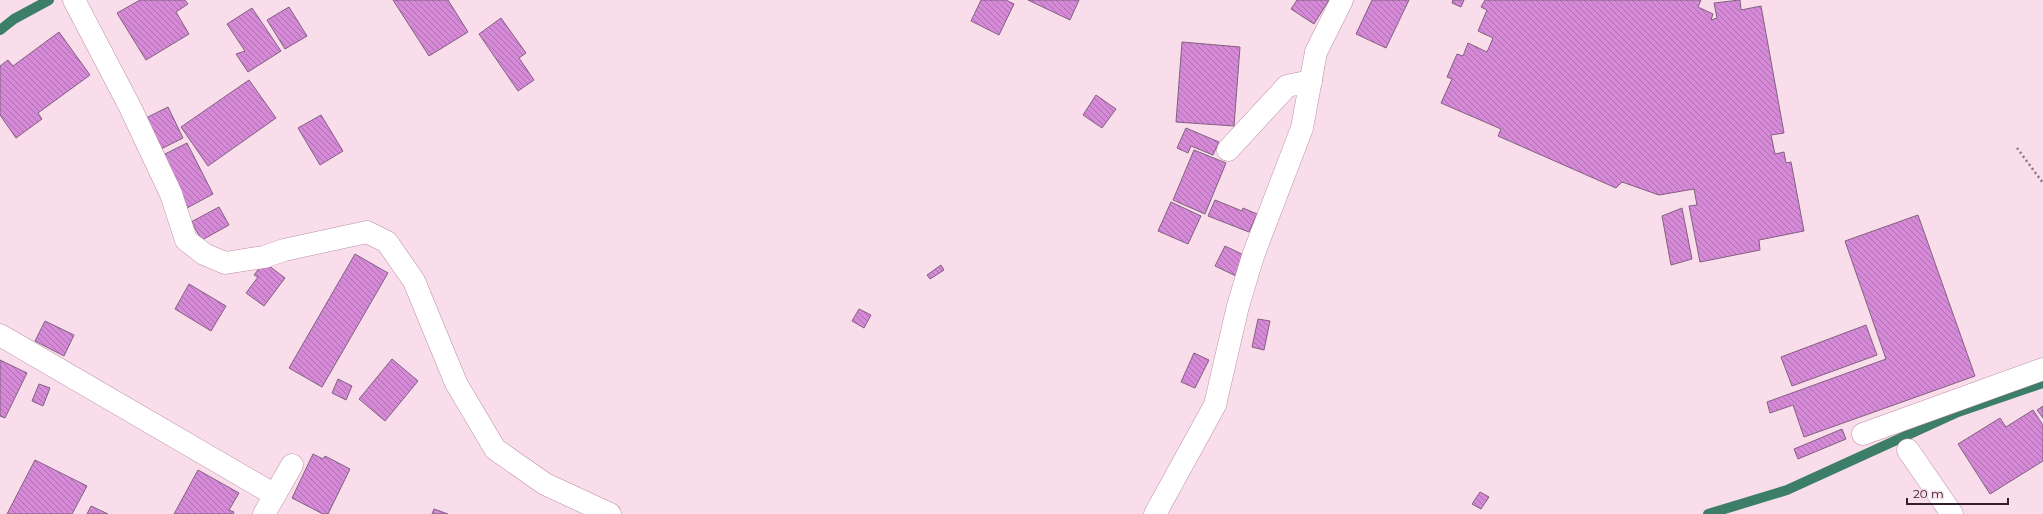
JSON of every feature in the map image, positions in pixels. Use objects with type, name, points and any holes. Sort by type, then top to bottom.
[{"type":"street","points":[[74,0],[134,115],[171,194],[186,240],[204,254],[225,263],[264,257],[284,250],[367,232],[387,242],[414,281],[456,382],[495,449],[546,484],[610,514]]},
{"type":"street","points":[[1155,514],[1215,404],[1251,263],[1302,128],[1316,52],[1342,0]]},
{"type":"street","points":[[1228,150],[1287,86],[1311,81]]},
{"type":"street","points":[[0,335],[275,495]]},
{"type":"street","points":[[1863,434],[2043,369]]},
{"type":"street","points":[[1908,450],[1952,514]]},
{"type":"street","points":[[264,514],[292,465]]},
{"type":"path","points":[[2017,148],[2043,184]]},
{"type":"building","points":[[140,0],[185,0],[188,4],[176,12],[189,34],[146,60],[117,13]]},
{"type":"building","points":[[393,0],[448,0],[468,32],[429,56]]},
{"type":"building","points":[[981,0],[1006,0],[1014,4],[999,35],[971,21]]},
{"type":"building","points":[[1028,0],[1079,0],[1070,20]]},
{"type":"building","points":[[1297,0],[1329,0],[1314,24],[1291,9]]},
{"type":"building","points":[[1372,0],[1409,0],[1386,48],[1356,34]]},
{"type":"building","points":[[1453,0],[1464,0],[1461,7],[1452,3]]},
{"type":"building","points":[[1485,0],[1701,0],[1698,7],[1713,14],[1711,20],[1717,18],[1714,3],[1740,0],[1741,10],[1761,6],[1784,133],[1771,135],[1775,154],[1784,152],[1786,163],[1791,162],[1804,231],[1759,240],[1760,250],[1700,262],[1689,206],[1697,205],[1694,189],[1659,195],[1622,182],[1616,188],[1498,136],[1501,129],[1441,103],[1452,79],[1447,77],[1457,54],[1463,56],[1468,43],[1487,52],[1493,38],[1478,31],[1487,10],[1481,7]]},
{"type":"building","points":[[289,7],[307,36],[285,49],[267,20]]},
{"type":"building","points":[[252,8],[281,51],[248,72],[236,54],[245,51],[227,24]]},
{"type":"building","points":[[501,18],[526,53],[519,58],[534,80],[518,91],[479,34]]},
{"type":"building","points":[[59,32],[90,75],[38,113],[42,119],[16,138],[0,115],[0,66],[8,60],[13,66]]},
{"type":"building","points":[[1182,42],[1240,47],[1234,126],[1176,122]]},
{"type":"building","points":[[249,80],[276,118],[208,166],[181,127]]},
{"type":"building","points":[[1096,95],[1116,109],[1102,128],[1083,115]]},
{"type":"building","points":[[168,107],[183,138],[157,151],[142,120]]},
{"type":"building","points":[[321,115],[343,151],[320,165],[298,128]]},
{"type":"building","points":[[1186,128],[1219,142],[1213,155],[1191,146],[1188,153],[1177,148]]},
{"type":"building","points":[[187,143],[213,194],[187,208],[161,156]]},
{"type":"building","points":[[1194,150],[1226,163],[1205,214],[1173,200]]},
{"type":"building","points":[[1215,200],[1242,211],[1243,208],[1257,214],[1249,232],[1208,216]]},
{"type":"building","points":[[1171,202],[1201,216],[1188,244],[1158,231]]},
{"type":"building","points":[[219,207],[229,225],[202,240],[191,222]]},
{"type":"building","points":[[1682,208],[1692,259],[1671,265],[1662,216]]},
{"type":"building","points":[[1918,215],[1975,376],[1804,437],[1793,405],[1770,413],[1767,402],[1886,359],[1845,241]]},
{"type":"building","points":[[1225,246],[1246,256],[1236,276],[1215,266]]},
{"type":"building","points":[[355,254],[388,273],[322,387],[289,368]]},
{"type":"building","points":[[264,262],[285,278],[264,306],[246,293],[258,277],[254,275]]},
{"type":"building","points":[[941,265],[944,270],[930,279],[927,275]]},
{"type":"building","points":[[189,284],[226,306],[211,331],[175,309]]},
{"type":"building","points":[[859,309],[871,315],[864,328],[852,321]]},
{"type":"building","points":[[1258,319],[1270,321],[1264,350],[1252,347]]},
{"type":"building","points":[[45,321],[74,335],[64,356],[35,341]]},
{"type":"building","points":[[1866,325],[1877,355],[1792,386],[1781,357]]},
{"type":"building","points":[[1194,353],[1209,360],[1195,388],[1181,382]]},
{"type":"building","points":[[392,359],[418,381],[385,421],[359,399]]},
{"type":"building","points":[[0,360],[27,373],[5,418],[0,416]]},
{"type":"building","points":[[338,379],[352,386],[346,400],[332,393]]},
{"type":"building","points":[[39,384],[50,388],[43,406],[32,401]]},
{"type":"building","points":[[2043,406],[2043,418],[2037,410]]},
{"type":"building","points":[[2033,410],[2043,425],[2043,461],[1990,494],[1958,444],[2000,418],[2006,427]]},
{"type":"building","points":[[1842,429],[1846,439],[1798,459],[1794,449]]},
{"type":"building","points":[[313,454],[323,459],[325,456],[350,469],[328,514],[323,514],[292,498]]},
{"type":"building","points":[[35,460],[87,486],[72,514],[7,514]]},
{"type":"building","points":[[198,470],[239,493],[229,510],[234,512],[233,514],[174,514]]},
{"type":"building","points":[[1480,492],[1489,497],[1481,509],[1472,504]]},
{"type":"building","points":[[91,506],[108,514],[87,514]]},
{"type":"building","points":[[434,509],[448,514],[432,514]]},
{"type":"waterway","points":[[0,30],[14,19],[49,0]]},
{"type":"waterway","points":[[1708,514],[1787,490],[1958,412],[2043,383]]}]
